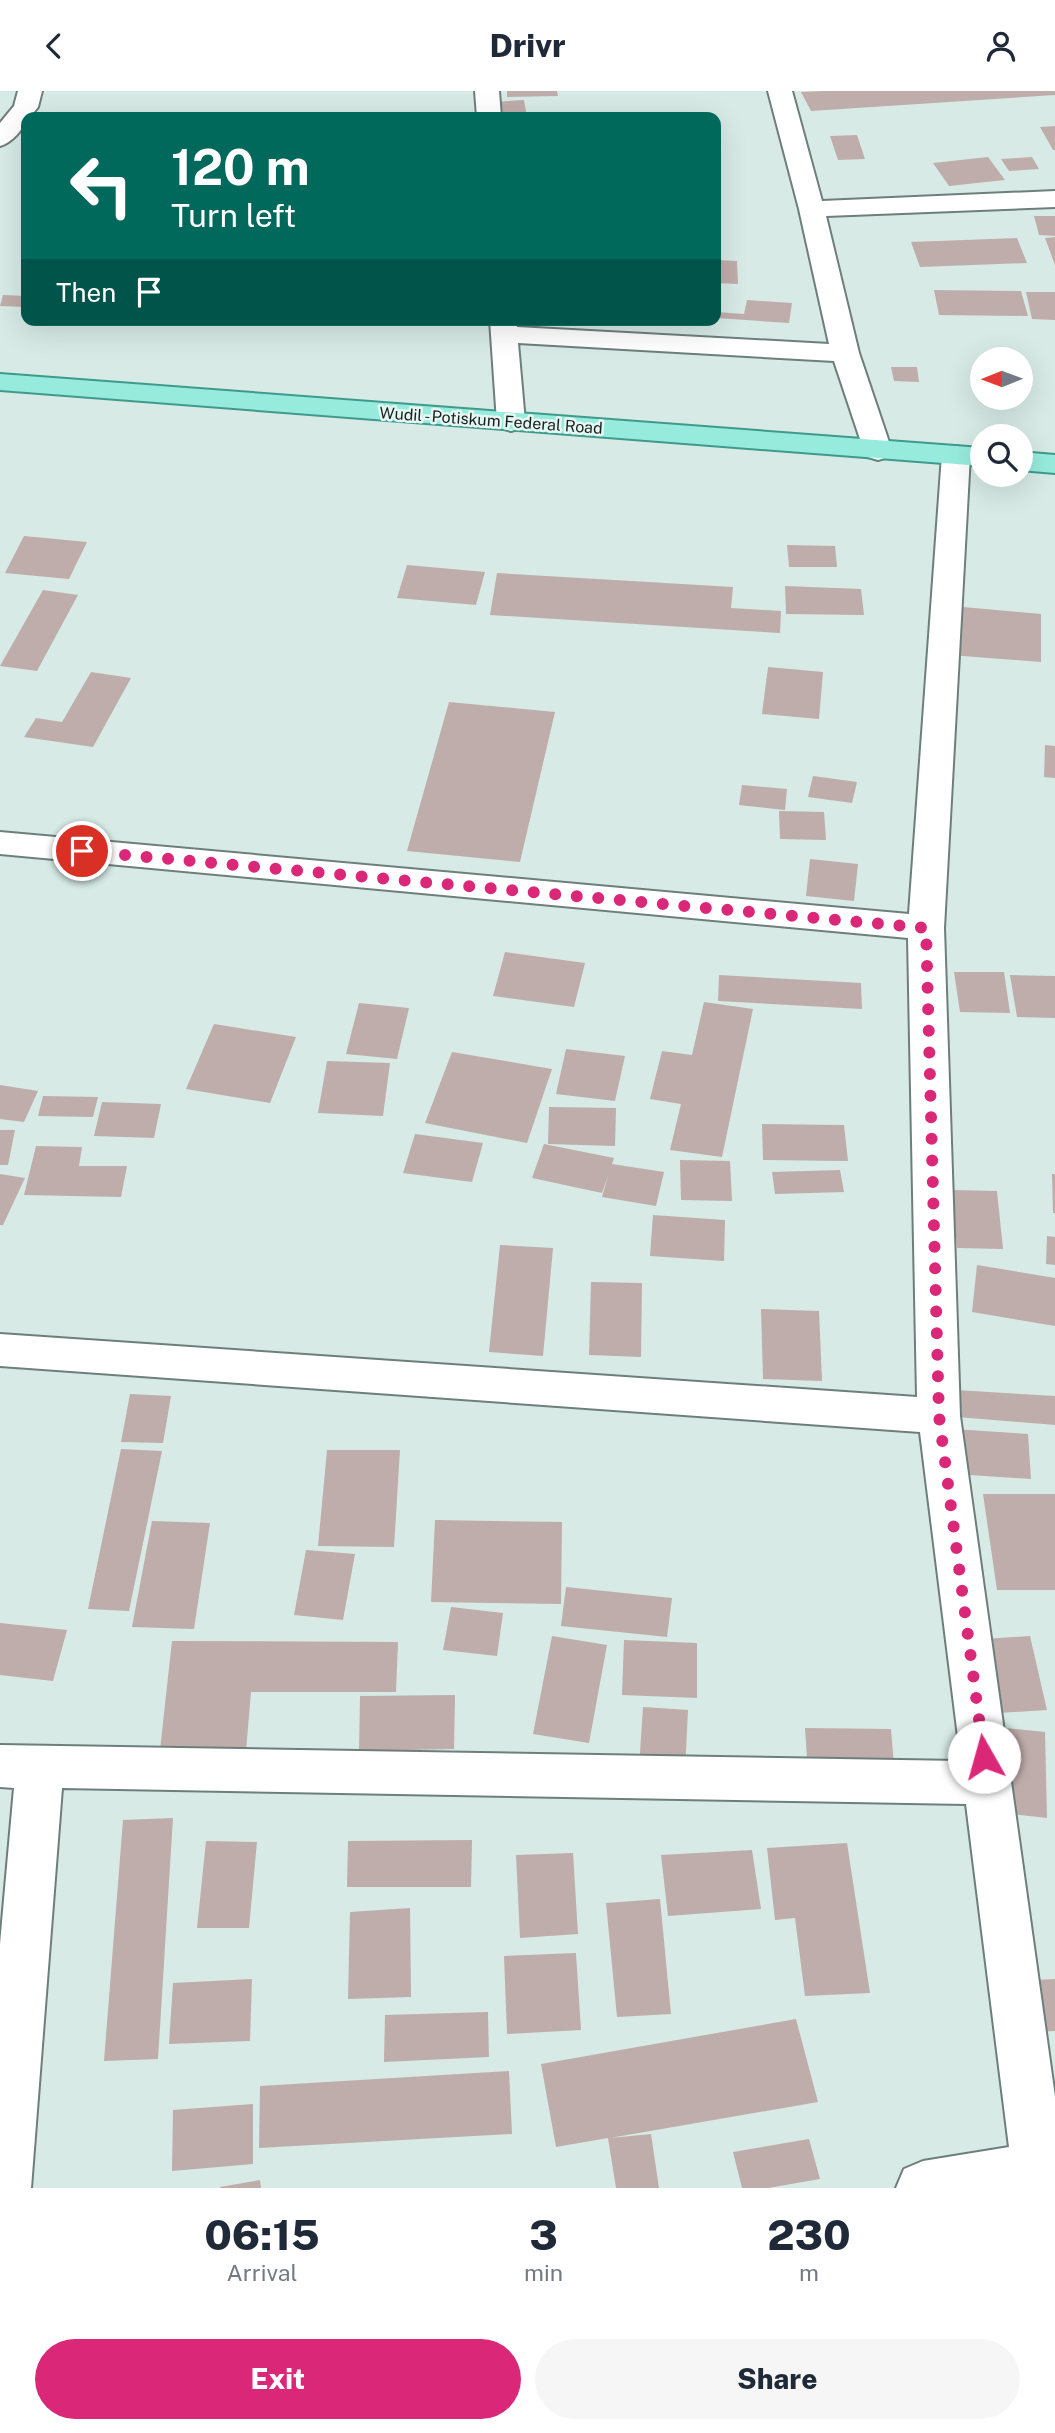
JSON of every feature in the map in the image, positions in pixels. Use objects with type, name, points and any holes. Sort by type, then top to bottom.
[{"type":"main road","name":"Wudil - Potiskum Federal Road","points":[[0,382],[969,456]]},
{"type":"main road","points":[[1033,462],[1055,464]]},
{"type":"street","points":[[22,112],[30,91]]},
{"type":"street","points":[[487,91],[489,112]]},
{"type":"street","points":[[780,91],[812,209],[845,353],[878,451]]},
{"type":"street","points":[[0,139],[21,113]]},
{"type":"street","points":[[812,209],[1055,199]]},
{"type":"street","points":[[510,422],[503,327],[845,353]]},
{"type":"street","points":[[923,2188],[1040,2178],[939,1416],[926,928],[969,456]]},
{"type":"street","points":[[0,843],[926,928]]},
{"type":"street","points":[[0,1350],[939,1416]]},
{"type":"street","points":[[4,2188],[20,1767],[987,1783]]},
{"type":"building","points":[[507,91],[557,91],[558,96],[507,97]]},
{"type":"building","points":[[1055,91],[1055,95],[811,111],[801,92]]},
{"type":"building","points":[[524,100],[526,112],[494,112],[493,102]]},
{"type":"building","points":[[1055,126],[1055,150],[1053,150],[1040,127]]},
{"type":"building","points":[[857,135],[865,159],[838,160],[830,136]]},
{"type":"building","points":[[988,157],[1005,180],[949,186],[933,163]]},
{"type":"building","points":[[1032,157],[1039,169],[1009,171],[1001,159]]},
{"type":"building","points":[[1034,216],[1055,216],[1055,236],[1039,235]]},
{"type":"building","points":[[1055,237],[1055,265],[1045,238]]},
{"type":"building","points":[[1017,238],[1027,263],[920,267],[911,242]]},
{"type":"building","points":[[721,260],[737,261],[738,284],[721,283]]},
{"type":"building","points":[[934,290],[1021,291],[1028,316],[939,315]]},
{"type":"building","points":[[1026,292],[1055,292],[1055,320],[1032,319]]},
{"type":"building","points":[[3,295],[21,296],[21,307],[0,306]]},
{"type":"building","points":[[747,300],[792,303],[789,323],[721,318],[721,312],[744,314]]},
{"type":"building","points":[[891,367],[917,367],[919,382],[894,381]]},
{"type":"building","points":[[24,536],[87,542],[69,579],[5,573]]},
{"type":"building","points":[[787,545],[835,546],[837,567],[789,567]]},
{"type":"building","points":[[407,565],[485,572],[476,605],[397,598]]},
{"type":"building","points":[[497,573],[733,587],[731,608],[781,611],[780,633],[490,615]]},
{"type":"building","points":[[785,586],[861,589],[864,615],[786,614]]},
{"type":"building","points":[[43,590],[78,595],[37,671],[0,666]]},
{"type":"building","points":[[952,606],[1041,614],[1041,662],[950,655]]},
{"type":"building","points":[[768,667],[823,672],[819,719],[762,714]]},
{"type":"building","points":[[91,672],[131,678],[93,747],[24,737],[36,718],[62,722]]},
{"type":"building","points":[[449,702],[555,712],[520,862],[407,851]]},
{"type":"building","points":[[1045,745],[1055,746],[1055,778],[1044,777]]},
{"type":"building","points":[[813,776],[857,782],[852,803],[808,797]]},
{"type":"building","points":[[742,785],[787,789],[785,810],[739,805]]},
{"type":"building","points":[[779,811],[824,812],[826,840],[780,839]]},
{"type":"building","points":[[810,859],[858,864],[854,901],[806,896]]},
{"type":"building","points":[[505,952],[585,963],[574,1007],[493,996]]},
{"type":"building","points":[[954,972],[1004,972],[1010,1013],[960,1012]]},
{"type":"building","points":[[719,975],[861,983],[862,1009],[718,1001]]},
{"type":"building","points":[[1010,975],[1055,976],[1055,1018],[1017,1017]]},
{"type":"building","points":[[704,1002],[753,1009],[722,1157],[670,1150],[681,1104],[650,1099],[662,1051],[692,1055]]},
{"type":"building","points":[[359,1003],[409,1008],[397,1059],[346,1054]]},
{"type":"building","points":[[214,1024],[296,1037],[270,1103],[186,1089]]},
{"type":"building","points":[[566,1049],[625,1056],[615,1101],[556,1094]]},
{"type":"building","points":[[452,1052],[552,1069],[527,1143],[425,1123]]},
{"type":"building","points":[[327,1061],[390,1063],[383,1116],[318,1113]]},
{"type":"building","points":[[0,1085],[38,1091],[24,1122],[0,1119]]},
{"type":"building","points":[[43,1096],[98,1097],[93,1117],[38,1116]]},
{"type":"building","points":[[102,1102],[161,1104],[154,1138],[94,1136]]},
{"type":"building","points":[[549,1107],[616,1108],[615,1146],[548,1144]]},
{"type":"building","points":[[762,1124],[844,1125],[848,1161],[763,1160]]},
{"type":"building","points":[[0,1130],[15,1130],[8,1165],[0,1165]]},
{"type":"building","points":[[415,1134],[483,1143],[472,1182],[403,1173]]},
{"type":"building","points":[[544,1144],[614,1158],[612,1164],[664,1172],[656,1206],[602,1197],[608,1176],[602,1193],[532,1178]]},
{"type":"building","points":[[36,1146],[82,1147],[79,1166],[127,1166],[121,1197],[24,1195]]},
{"type":"building","points":[[680,1160],[730,1161],[732,1201],[681,1200]]},
{"type":"building","points":[[840,1170],[844,1192],[775,1194],[772,1172]]},
{"type":"building","points":[[0,1174],[25,1178],[3,1225],[0,1225]]},
{"type":"building","points":[[1052,1174],[1055,1174],[1055,1213],[1053,1213]]},
{"type":"building","points":[[952,1190],[997,1191],[1003,1249],[957,1248]]},
{"type":"building","points":[[653,1215],[725,1220],[724,1261],[650,1256]]},
{"type":"building","points":[[1047,1236],[1055,1237],[1055,1265],[1046,1264]]},
{"type":"building","points":[[500,1245],[553,1248],[543,1356],[489,1352]]},
{"type":"building","points":[[977,1265],[1055,1278],[1055,1326],[972,1312]]},
{"type":"building","points":[[591,1282],[642,1283],[641,1357],[589,1355]]},
{"type":"building","points":[[761,1309],[819,1311],[822,1381],[763,1379]]},
{"type":"building","points":[[956,1390],[1055,1396],[1055,1425],[957,1417]]},
{"type":"building","points":[[130,1394],[171,1396],[163,1443],[121,1442]]},
{"type":"building","points":[[953,1429],[1028,1434],[1031,1479],[955,1474]]},
{"type":"building","points":[[121,1449],[162,1451],[129,1611],[88,1609]]},
{"type":"building","points":[[327,1450],[400,1450],[394,1547],[318,1546]]},
{"type":"building","points":[[983,1494],[1055,1494],[1055,1590],[997,1590]]},
{"type":"building","points":[[435,1520],[562,1522],[561,1604],[431,1602]]},
{"type":"building","points":[[152,1521],[210,1523],[194,1629],[132,1627]]},
{"type":"building","points":[[306,1550],[355,1554],[343,1620],[294,1615]]},
{"type":"building","points":[[566,1587],[672,1598],[667,1637],[561,1626]]},
{"type":"building","points":[[451,1607],[503,1613],[497,1656],[443,1650]]},
{"type":"building","points":[[0,1623],[67,1630],[53,1681],[0,1675]]},
{"type":"building","points":[[552,1636],[607,1645],[589,1743],[533,1734]]},
{"type":"building","points":[[1030,1636],[1047,1710],[969,1715],[953,1641]]},
{"type":"building","points":[[624,1640],[697,1643],[697,1698],[622,1695]]},
{"type":"building","points":[[172,1641],[398,1642],[396,1692],[251,1692],[246,1751],[160,1750]]},
{"type":"building","points":[[455,1695],[454,1749],[359,1751],[360,1696]]},
{"type":"building","points":[[643,1707],[688,1710],[685,1771],[639,1768]]},
{"type":"building","points":[[976,1725],[1045,1732],[1047,1818],[974,1810]]},
{"type":"building","points":[[805,1728],[891,1729],[897,1803],[810,1801]]},
{"type":"building","points":[[173,1818],[158,2059],[104,2061],[123,1820]]},
{"type":"building","points":[[472,1840],[471,1887],[347,1887],[348,1841]]},
{"type":"building","points":[[206,1841],[257,1842],[249,1928],[197,1928]]},
{"type":"building","points":[[847,1843],[870,1993],[805,1996],[795,1918],[775,1920],[767,1848]]},
{"type":"building","points":[[752,1850],[761,1909],[668,1916],[661,1855]]},
{"type":"building","points":[[573,1853],[578,1934],[520,1938],[516,1855]]},
{"type":"building","points":[[660,1899],[671,2014],[617,2017],[606,1903]]},
{"type":"building","points":[[410,1908],[411,1997],[348,1999],[350,1912]]},
{"type":"building","points":[[576,1953],[581,2030],[507,2034],[504,1956]]},
{"type":"building","points":[[252,1979],[250,2041],[169,2044],[173,1983]]},
{"type":"building","points":[[1055,1979],[1055,2031],[1027,2032],[1018,1981]]},
{"type":"building","points":[[488,2012],[489,2057],[384,2062],[385,2015]]},
{"type":"building","points":[[796,2019],[818,2102],[610,2138],[651,2134],[659,2188],[616,2188],[608,2138],[556,2147],[541,2064]]},
{"type":"building","points":[[509,2071],[512,2134],[259,2148],[260,2086]]},
{"type":"building","points":[[253,2104],[253,2164],[172,2171],[173,2110]]},
{"type":"building","points":[[809,2139],[820,2179],[768,2188],[742,2188],[733,2152]]},
{"type":"building","points":[[260,2180],[261,2188],[220,2188],[220,2187]]},
{"type":"route","points":[[82,851],[926,928],[939,1416],[984,1757]]}]
